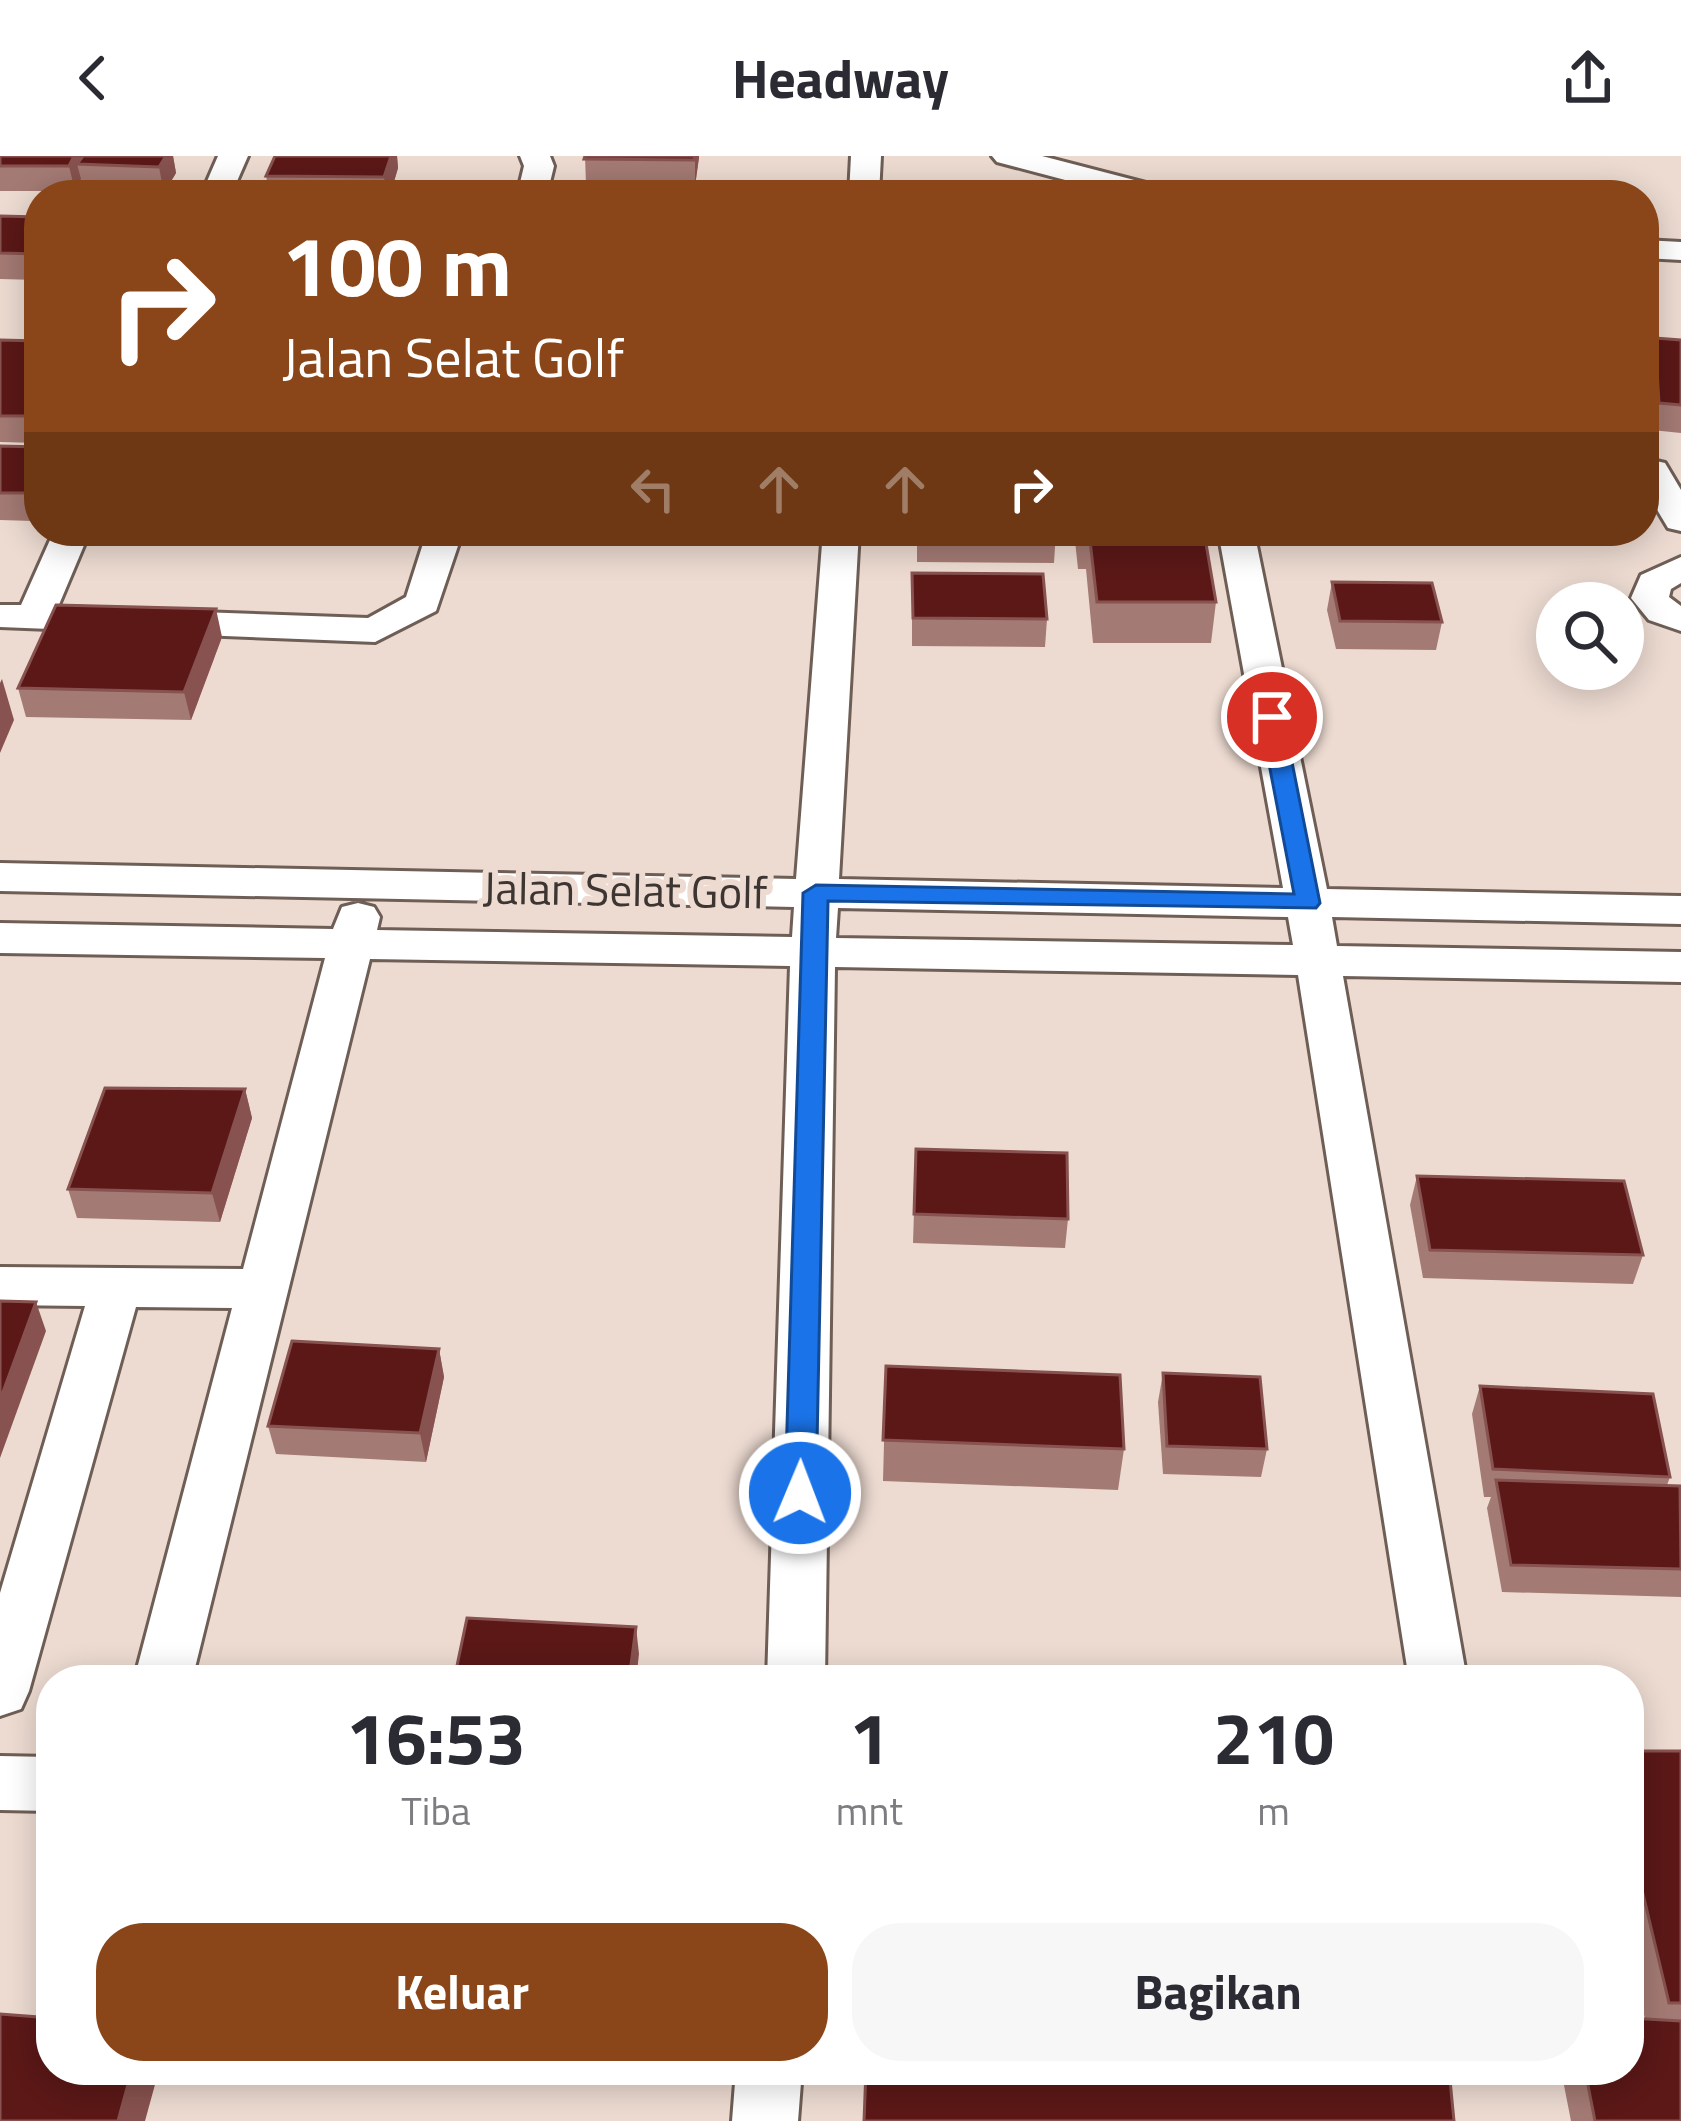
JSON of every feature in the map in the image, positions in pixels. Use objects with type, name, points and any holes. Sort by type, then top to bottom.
[{"type":"street","points":[[1006,156],[1100,180]]},
{"type":"street","points":[[1659,472],[1681,520]]},
{"type":"street","points":[[17,616],[62,546]]},
{"type":"street","points":[[17,616],[375,630],[423,603],[440,546]]},
{"type":"street","points":[[796,1665],[813,952],[841,546]]},
{"type":"street","points":[[1239,546],[1308,903],[1435,1665]]},
{"type":"street","points":[[1681,568],[1654,583],[1650,598],[1662,612],[1681,620]]},
{"type":"street","name":"Jalan Selat Golf","points":[[0,877],[1681,910]]},
{"type":"street","points":[[167,1665],[366,884]]},
{"type":"street","name":"Jalan Selat Golf","points":[[0,938],[1681,967]]},
{"type":"street","points":[[0,1286],[262,1289]]},
{"type":"street","points":[[0,1691],[116,1288]]},
{"type":"street","points":[[0,1783],[36,1784]]},
{"type":"street","points":[[765,2121],[768,2085]]},
{"type":"building","points":[[0,156],[74,156],[69,166],[0,166]]},
{"type":"building","points":[[83,156],[166,156],[159,167],[77,164]]},
{"type":"building","points":[[275,156],[391,156],[384,177],[266,176]]},
{"type":"building","points":[[585,156],[695,156],[694,160]]},
{"type":"building","points":[[0,216],[24,217],[24,254],[0,253]]},
{"type":"building","points":[[1659,338],[1681,340],[1681,405],[1659,403]]},
{"type":"building","points":[[0,340],[24,341],[24,416],[0,416]]},
{"type":"building","points":[[0,446],[24,447],[24,493],[0,493]]},
{"type":"building","points":[[1091,546],[1206,546],[1216,602],[1097,602]]},
{"type":"building","points":[[912,573],[1043,574],[1047,619],[913,618]]},
{"type":"building","points":[[1332,582],[1432,583],[1442,622],[1340,621]]},
{"type":"building","points":[[56,605],[216,609],[184,692],[18,688]]},
{"type":"building","points":[[105,1088],[245,1089],[212,1193],[68,1189]]},
{"type":"building","points":[[916,1149],[1067,1153],[1068,1219],[914,1214]]},
{"type":"building","points":[[1417,1176],[1624,1181],[1643,1255],[1430,1250]]},
{"type":"building","points":[[0,1301],[36,1302],[0,1400]]},
{"type":"building","points":[[292,1341],[439,1349],[420,1433],[268,1426]]},
{"type":"building","points":[[886,1366],[1120,1375],[1124,1449],[883,1440]]},
{"type":"building","points":[[1163,1373],[1260,1377],[1267,1449],[1167,1446]]},
{"type":"building","points":[[1480,1386],[1653,1394],[1670,1477],[1493,1469]]},
{"type":"building","points":[[1496,1480],[1680,1486],[1681,1569],[1511,1565]]},
{"type":"building","points":[[467,1618],[636,1627],[631,1665],[457,1665]]},
{"type":"building","points":[[1644,1751],[1681,1751],[1681,2003],[1669,2003],[1644,1898]]},
{"type":"building","points":[[0,2014],[36,2017],[36,2085],[128,2085],[118,2121],[0,2121]]},
{"type":"building","points":[[1644,2019],[1681,2021],[1681,2121],[1595,2121],[1588,2085],[1644,2085]]},
{"type":"building","points":[[865,2085],[1450,2085],[1454,2121],[864,2121]]},
{"type":"route","points":[[800,1493],[816,893],[1308,903],[1272,717]]}]
